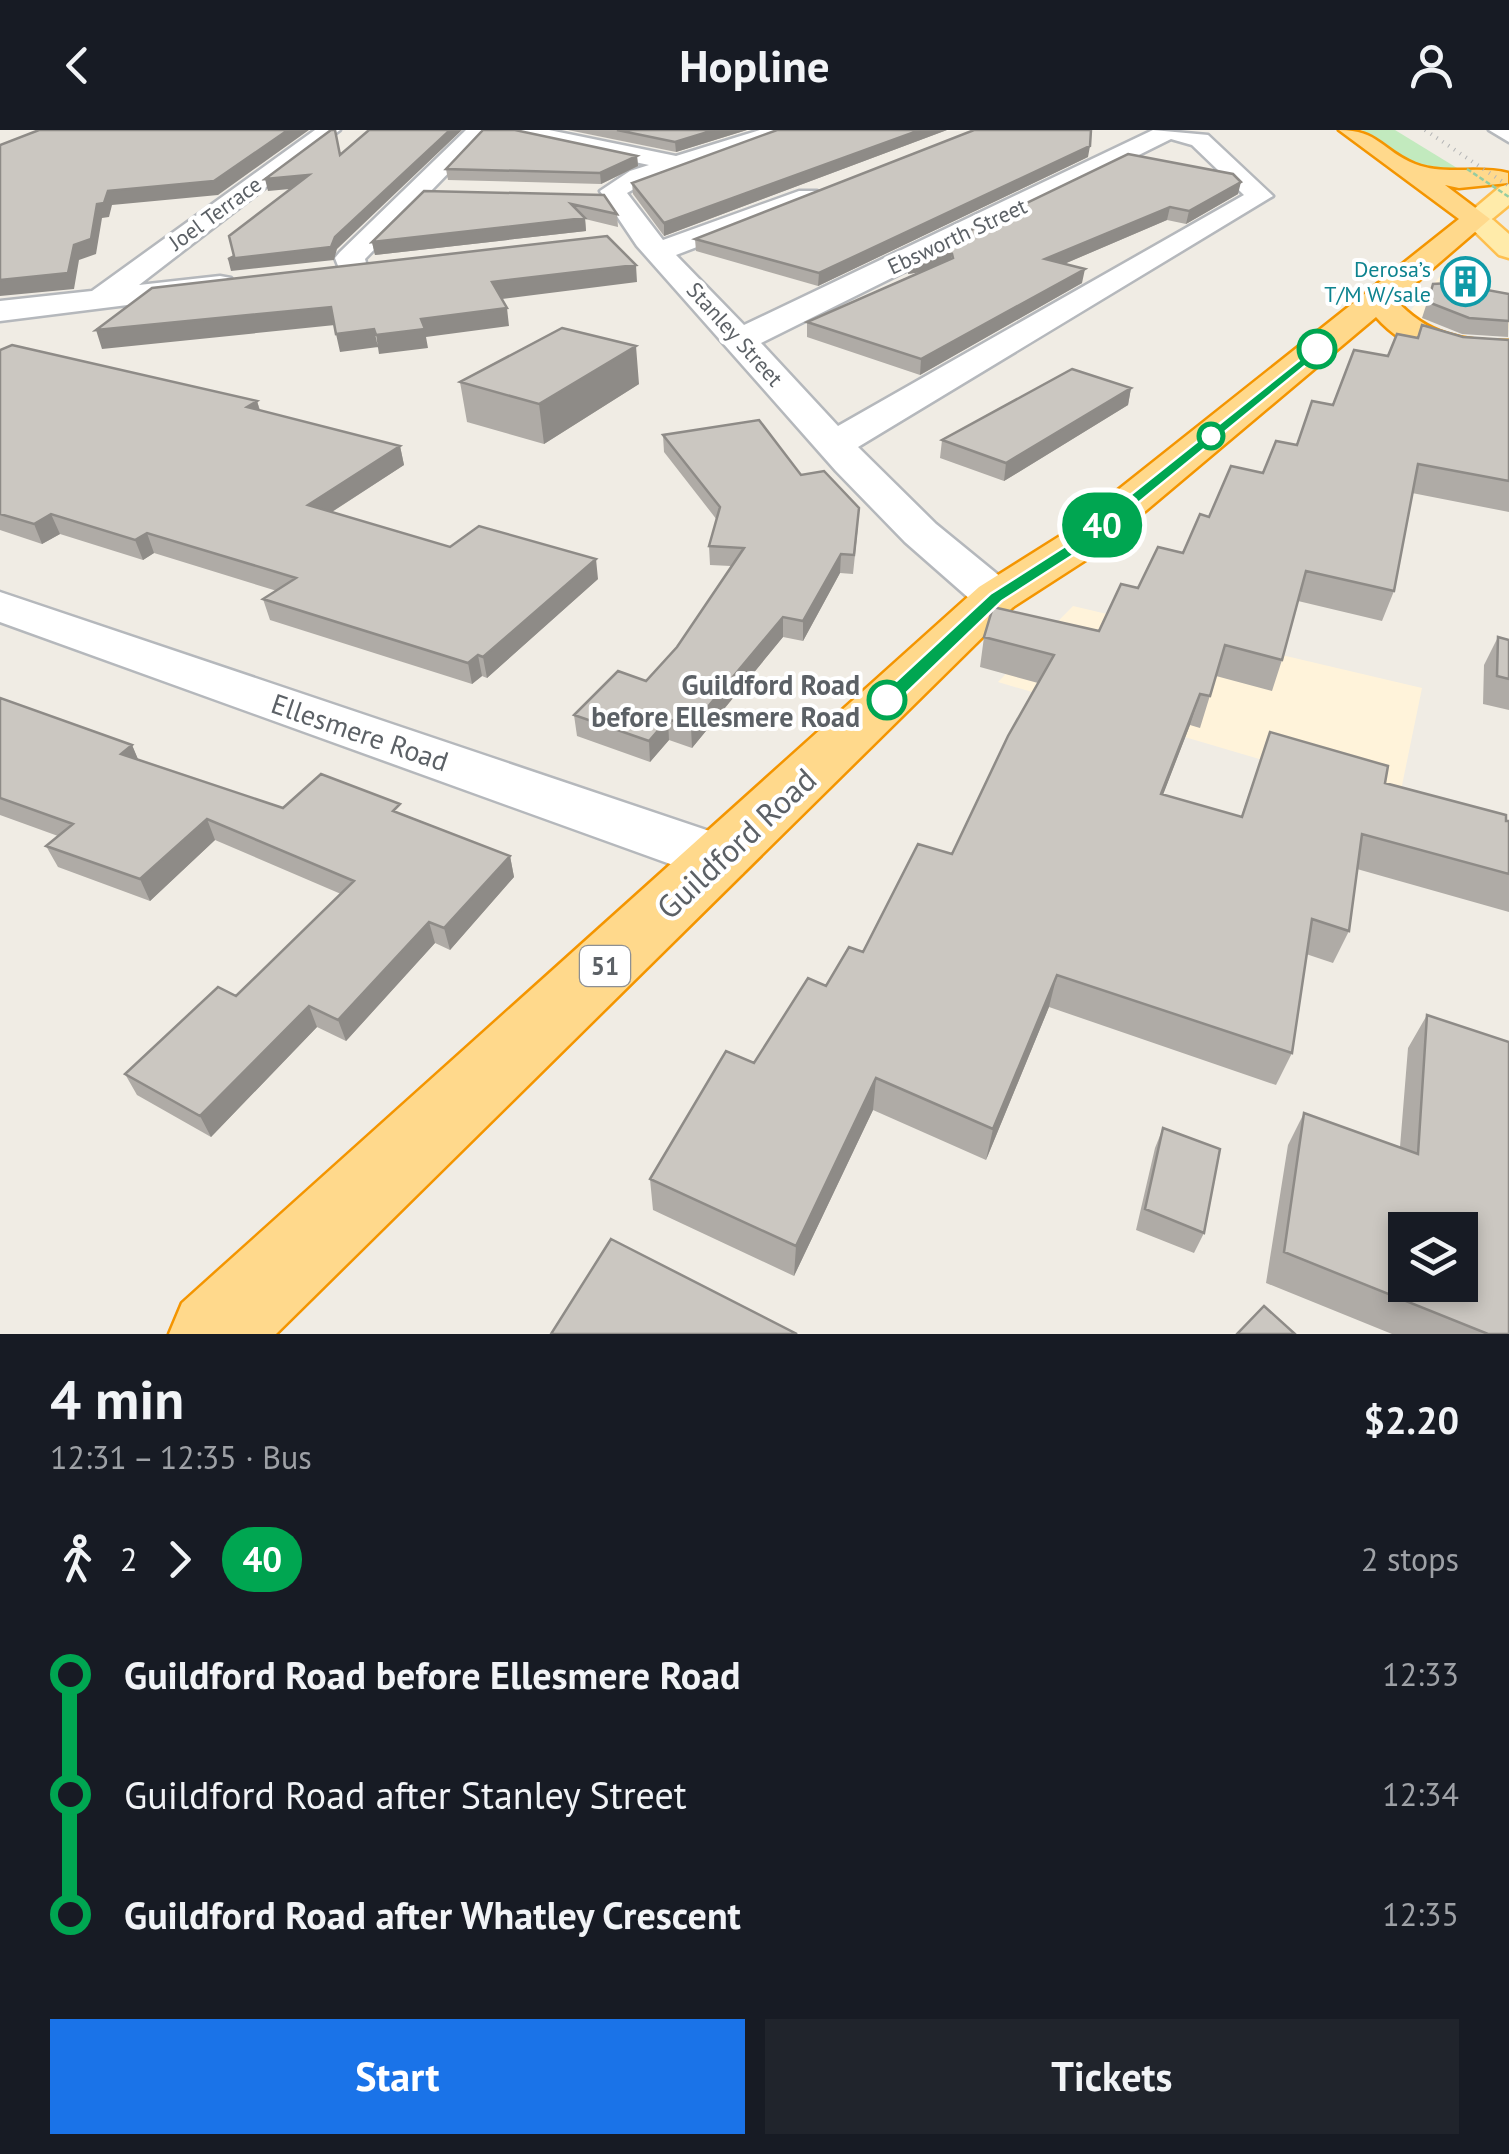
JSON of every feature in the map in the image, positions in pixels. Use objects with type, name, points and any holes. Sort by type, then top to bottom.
[{"type":"highway","points":[[1329,130],[1461,217]]},
{"type":"highway","points":[[1350,130],[1407,168],[1461,217]]},
{"type":"highway","points":[[1407,168],[1459,181],[1507,184]]},
{"type":"highway","name":"Guildford Road","points":[[213,1334],[996,597],[1076,546],[1378,300],[1461,217]]},
{"type":"highway","name":"Guildford Road","points":[[996,597],[1041,534],[1461,217]]},
{"type":"highway","points":[[1378,300],[1398,326],[1422,339],[1456,348],[1509,351]]},
{"type":"main road","name":"Guildford Road","points":[[1461,217],[1507,184]]},
{"type":"main road","points":[[1461,217],[1509,249]]},
{"type":"main road","points":[[1461,217],[1509,281]]},
{"type":"street","name":"Joel Terrace","points":[[102,298],[328,130]]},
{"type":"street","points":[[352,270],[350,258],[479,130]]},
{"type":"street","points":[[517,130],[674,164]]},
{"type":"street","points":[[1500,130],[1509,135]]},
{"type":"street","points":[[836,443],[1260,196],[1200,140],[1172,131]]},
{"type":"street","name":"Ebsworth Street","points":[[740,340],[1172,131]]},
{"type":"street","name":"Stanley Street","points":[[759,132],[621,184],[605,196],[943,554],[996,597]]},
{"type":"street","points":[[607,240],[653,244],[824,190]]},
{"type":"street","points":[[418,191],[457,192]]},
{"type":"street","points":[[314,274],[392,266]]},
{"type":"street","points":[[0,311],[256,281]]},
{"type":"street","name":"Ellesmere Road","points":[[0,606],[720,858]]},
{"type":"path","points":[[1467,170],[1507,184]]},
{"type":"shaded area","points":[[1456,258],[1468,260],[1509,316],[1509,330],[1404,318]]},
{"type":"shaded area","points":[[1073,606],[1422,688],[1399,800],[998,682]]},
{"type":"green space","points":[[1362,130],[1395,130],[1462,171],[1410,163]]},
{"type":"building","points":[[39,130],[288,130],[214,181],[108,191],[104,203],[97,204],[91,239],[74,245],[68,273],[0,280],[0,145]]},
{"type":"building","points":[[335,130],[340,155],[369,130],[450,130],[335,237],[331,247],[228,259],[234,256],[229,236],[309,175],[265,179]]},
{"type":"building","points":[[483,130],[515,130],[637,156],[600,173],[446,169]]},
{"type":"building","points":[[617,130],[714,130],[675,142]]},
{"type":"building","points":[[777,130],[920,130],[664,223],[632,183]]},
{"type":"building","points":[[974,130],[1091,130],[1090,146],[819,273],[695,239]]},
{"type":"building","points":[[1128,154],[1233,174],[1241,182],[1189,211],[1170,207],[1045,259],[1085,269],[921,359],[807,322],[953,258],[952,254],[909,260]]},
{"type":"building","points":[[424,191],[604,195],[617,214],[571,204],[585,218],[372,242]]},
{"type":"building","points":[[607,236],[636,265],[492,282],[507,308],[421,319],[425,329],[376,335],[374,329],[336,334],[331,307],[96,330],[152,288]]},
{"type":"building","points":[[1486,281],[1487,290],[1509,294],[1509,321],[1469,318],[1428,302],[1433,284]]},
{"type":"building","points":[[1422,325],[1463,337],[1509,340],[1509,481],[1418,464],[1394,591],[1306,571],[1282,660],[1225,645],[1210,696],[1200,694],[1161,794],[1242,817],[1270,732],[1388,766],[1385,783],[1506,815],[1509,874],[1362,834],[1349,931],[1312,919],[1292,1053],[1057,975],[993,1129],[876,1078],[796,1246],[650,1179],[726,1051],[754,1063],[808,978],[826,986],[849,947],[863,952],[918,844],[952,854],[1008,736],[1054,655],[984,637],[993,607],[1099,631],[1121,584],[1138,588],[1158,547],[1183,553],[1200,514],[1209,517],[1231,466],[1263,473],[1276,441],[1297,445],[1312,401],[1333,405],[1354,350],[1388,356],[1397,334],[1418,338]]},
{"type":"building","points":[[562,328],[636,346],[539,404],[460,382]]},
{"type":"building","points":[[12,345],[257,401],[247,407],[400,446],[308,505],[450,547],[479,526],[596,559],[483,657],[478,655],[468,663],[263,599],[296,578],[147,533],[135,540],[51,514],[34,524],[0,514],[0,350]]},
{"type":"building","points":[[1072,369],[1131,388],[1006,463],[942,440]]},
{"type":"building","points":[[759,420],[801,475],[824,471],[859,508],[854,555],[841,554],[803,621],[783,617],[691,727],[668,719],[649,741],[574,715],[618,671],[646,681],[677,647],[744,548],[709,546],[720,507],[663,435]]},
{"type":"building","points":[[1498,637],[1509,640],[1509,679],[1497,676]]},
{"type":"building","points":[[0,698],[132,745],[121,754],[283,808],[321,774],[400,804],[393,811],[510,856],[444,928],[429,922],[338,1020],[309,1006],[200,1116],[125,1074],[218,987],[236,996],[354,881],[207,819],[140,879],[46,846],[73,824],[0,798]]},
{"type":"building","points":[[1427,1015],[1509,1042],[1509,1334],[1488,1334],[1408,1302],[1478,1302],[1478,1212],[1388,1212],[1388,1294],[1284,1252],[1304,1113],[1418,1154]]},
{"type":"building","points":[[1163,1128],[1220,1149],[1204,1233],[1145,1209]]},
{"type":"building","points":[[611,1239],[797,1334],[551,1334]]},
{"type":"building","points":[[1264,1306],[1295,1334],[1237,1334]]},
{"type":"railway","points":[[1425,130],[1509,186]]},
{"type":"bus line","name":"40","points":[[887,700],[996,597],[1076,546],[1317,349]]},
{"type":"place","name":"Derosa’s T/M W/sale","points":[[1466,282]]},
{"type":"place","name":"Guildford Road before Ellesmere Road","points":[[887,700]]}]
